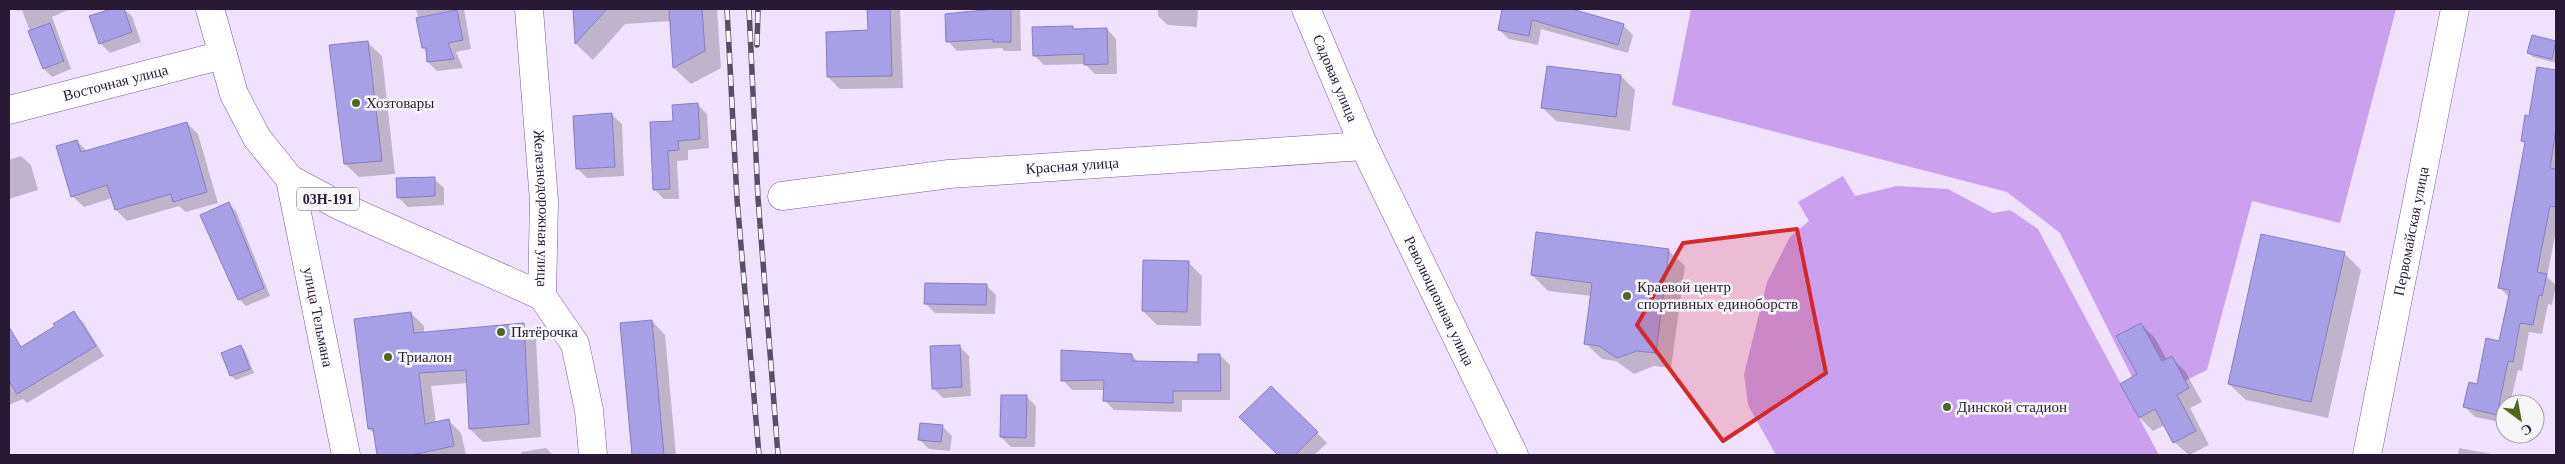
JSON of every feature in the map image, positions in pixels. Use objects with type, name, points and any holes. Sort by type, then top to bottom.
[{"type":"street","name":"улица Тельмана","points":[[210,9],[234,94],[257,138],[290,179],[340,206],[542,296]]},
{"type":"street","name":"Железнодорожная улица","points":[[529,9],[544,201],[542,296],[575,344],[589,410],[593,455]]},
{"type":"street","name":"Садовая улица","points":[[1306,9],[1364,146]]},
{"type":"street","name":"Первомайская улица","points":[[2367,455],[2455,9]]},
{"type":"street","name":"Восточная улица","points":[[9,110],[222,56]]},
{"type":"street","name":"Красная улица","points":[[782,196],[949,174],[1364,146]]},
{"type":"street","name":"Революционная улица","points":[[1364,146],[1514,455]]},
{"type":"street","name":"улица Тельмана","points":[[290,179],[346,455]]},
{"type":"highlighted area","points":[[1797,229],[1826,373],[1723,441],[1637,325],[1683,243]]},
{"type":"shaded area","points":[[1691,9],[2396,9],[2340,223],[2252,201],[2207,370],[2144,401],[2060,233],[2007,192],[1672,105]]},
{"type":"shaded area","points":[[1843,176],[1855,196],[1897,186],[1948,189],[1993,213],[2010,210],[2038,229],[2159,455],[1776,455],[1748,405],[1744,374],[1767,282],[1790,237],[1809,221],[1798,202]]},
{"type":"building","points":[[111,9],[124,9],[132,32],[99,44],[89,16]]},
{"type":"building","points":[[573,9],[607,9],[575,44]]},
{"type":"building","points":[[669,9],[702,9],[705,51],[673,68]]},
{"type":"building","points":[[867,9],[890,9],[892,76],[827,77],[826,32],[868,30]]},
{"type":"building","points":[[1011,9],[1011,42],[993,42],[993,39],[946,42],[945,14]]},
{"type":"building","points":[[1502,9],[1572,9],[1624,24],[1618,45],[1532,20],[1529,36],[1498,30]]},
{"type":"building","points":[[457,10],[463,40],[448,43],[454,59],[427,62],[426,48],[422,48],[416,18]]},
{"type":"building","points":[[50,23],[64,61],[43,69],[28,31]]},
{"type":"building","points":[[1073,26],[1073,29],[1107,28],[1108,64],[1084,65],[1084,54],[1033,56],[1032,27]]},
{"type":"building","points":[[2532,35],[2556,41],[2552,59],[2527,53]]},
{"type":"building","name":"Хозтовары","points":[[368,41],[382,161],[344,164],[329,45]]},
{"type":"building","points":[[1547,66],[1621,75],[1616,117],[1541,108]]},
{"type":"building","points":[[2537,67],[2556,70],[2556,129],[2550,168],[2556,169],[2556,207],[2550,206],[2537,272],[2547,274],[2542,296],[2539,295],[2533,325],[2520,323],[2513,362],[2508,361],[2501,394],[2495,394],[2495,415],[2463,407],[2469,382],[2477,384],[2486,338],[2499,341],[2510,290],[2498,288],[2525,142],[2521,141],[2525,115],[2529,116]]},
{"type":"building","points":[[698,103],[700,139],[678,141],[679,150],[668,151],[670,189],[653,190],[650,122],[673,121],[672,105]]},
{"type":"building","points":[[612,113],[615,167],[576,169],[573,116]]},
{"type":"building","points":[[187,122],[207,192],[173,202],[171,194],[115,210],[107,185],[71,197],[56,146],[77,140],[81,152]]},
{"type":"building","points":[[435,177],[435,196],[397,198],[396,178]]},
{"type":"building","points":[[229,202],[264,288],[238,300],[200,215]]},
{"type":"building","name":"Краевой центр спортивных единоборств","points":[[1536,232],[1669,249],[1656,353],[1637,351],[1617,358],[1599,346],[1584,344],[1592,283],[1531,275]]},
{"type":"building","points":[[2261,234],[2345,252],[2311,402],[2228,384]]},
{"type":"building","points":[[1143,260],[1189,261],[1187,312],[1142,311]]},
{"type":"building","points":[[925,283],[987,284],[986,305],[924,304]]},
{"type":"building","points":[[74,311],[96,346],[17,394],[9,381],[9,327],[21,347],[55,326],[53,324]]},
{"type":"building","points":[[411,312],[414,333],[524,323],[529,424],[469,429],[466,370],[419,373],[425,424],[449,419],[454,446],[411,455],[377,455],[373,428],[368,429],[354,319]]},
{"type":"building","points":[[652,320],[664,455],[632,455],[620,323]]},
{"type":"building","points":[[2141,323],[2162,361],[2172,356],[2189,388],[2177,395],[2196,431],[2173,443],[2155,409],[2139,418],[2120,384],[2137,374],[2116,336]]},
{"type":"building","points":[[241,345],[250,369],[230,376],[221,353]]},
{"type":"building","points":[[960,345],[962,387],[932,389],[930,346]]},
{"type":"building","points":[[1061,350],[1132,354],[1132,361],[1198,362],[1198,354],[1220,354],[1221,391],[1173,391],[1173,403],[1103,401],[1104,380],[1061,381]]},
{"type":"building","points":[[1271,386],[1318,432],[1295,455],[1278,455],[1239,417]]},
{"type":"building","points":[[1001,395],[1027,395],[1026,438],[1000,437]]},
{"type":"building","points":[[920,423],[943,425],[941,442],[918,440]]},
{"type":"railway","points":[[727,9],[737,199],[759,455]]},
{"type":"railway","points":[[749,9],[758,198],[778,455]]},
{"type":"railway","points":[[757,45],[758,9]]},
{"type":"place","name":"Хозтовары","points":[[356,103]]},
{"type":"place","name":"Краевой центр спортивных единоборств","points":[[1627,296]]},
{"type":"place","name":"Пятёрочка","points":[[501,332]]},
{"type":"place","name":"Триалон","points":[[388,357]]},
{"type":"place","name":"Динской стадион","points":[[1947,407]]}]
